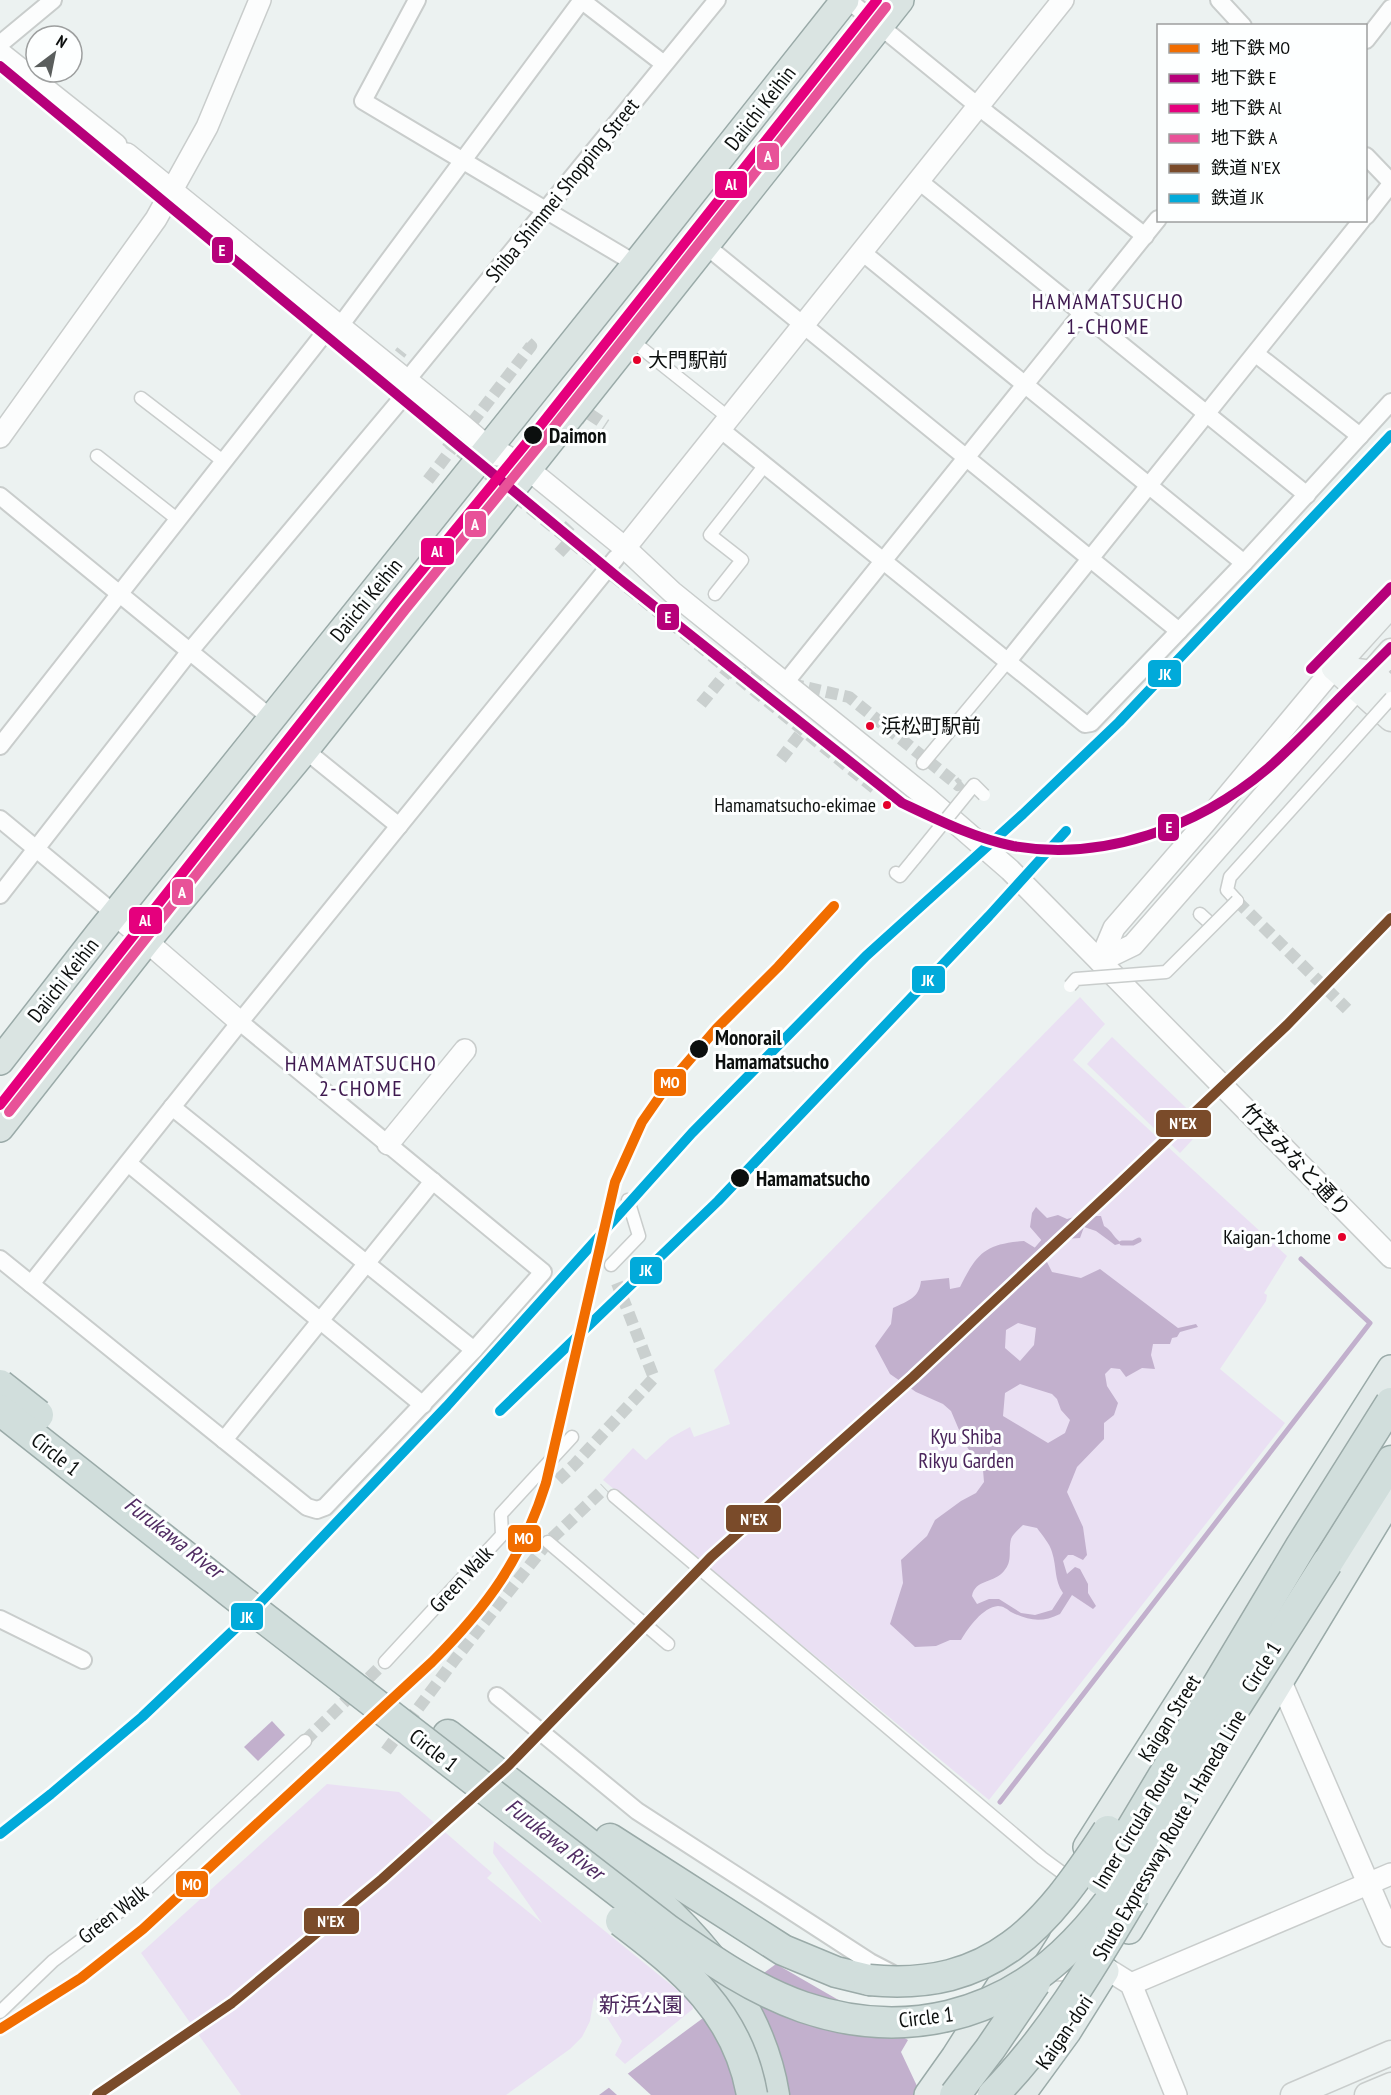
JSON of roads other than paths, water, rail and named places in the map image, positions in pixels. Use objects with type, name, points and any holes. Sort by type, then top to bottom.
[{"type":"highway","name":"Daiichi Keihin","points":[[0,1061],[271,718],[847,0]]},
{"type":"highway","name":"Daiichi Keihin","points":[[0,1128],[146,942],[305,750],[900,0]]},
{"type":"highway","points":[[0,1385],[640,1885],[694,1939],[729,1983],[750,2021],[767,2062],[774,2095]]},
{"type":"highway","points":[[1301,1546],[1391,1403]]},
{"type":"highway","name":"Circle 1","points":[[0,1410],[394,1720],[668,1930],[738,1976],[794,2003],[842,2017],[890,2022],[935,2019],[974,2010],[1012,1992],[1054,1962],[1092,1924],[1150,1841],[1327,1563]]},
{"type":"highway","points":[[1327,1563],[1391,1461]]},
{"type":"highway","name":"Circle 1","points":[[448,1735],[759,1936],[803,1960],[836,1972],[869,1980],[909,1982],[946,1977],[974,1968],[1013,1946],[1061,1899],[1301,1546]]},
{"type":"highway","name":"Inner Circular Route","points":[[952,2081],[990,2049],[1072,1927],[1301,1546]]},
{"type":"highway","name":"Shuto Expressway Route 1 Haneda Line","points":[[993,2095],[1043,2038],[1090,1969],[1168,1839],[1327,1563]]},
{"type":"highway","name":"Circle 1","points":[[394,1720],[526,1844],[567,1879],[658,1949],[695,1982],[715,2006],[730,2031],[746,2068],[752,2095]]},
{"type":"main road","points":[[1391,605],[1334,668],[1391,690]]},
{"type":"main road","points":[[1365,681],[1391,651]]},
{"type":"main road","points":[[1365,681],[1391,719]]},
{"type":"main road","name":"Kaigan Street","points":[[928,2095],[952,2081],[1011,1970],[1068,1877],[1391,1369]]},
{"type":"main road","points":[[1315,1489],[1386,1436],[1391,1428]]},
{"type":"main road","points":[[1107,1969],[1391,1497]]},
{"type":"main road","name":"Kaigan-dori","points":[[1020,2095],[1067,2032],[1107,1969]]},
{"type":"main road","points":[[1293,2095],[1391,2053]]},
{"type":"main road","points":[[1367,2095],[1391,2085]]},
{"type":"street","points":[[0,44],[53,0]]},
{"type":"street","points":[[0,437],[173,191],[207,127],[260,0]]},
{"type":"street","points":[[417,0],[363,101],[636,264]]},
{"type":"street","points":[[0,746],[223,461],[337,324],[581,0],[664,64]]},
{"type":"street","name":"Shiba Shimmei Shopping Street","points":[[0,895],[190,651],[717,0]]},
{"type":"street","points":[[847,0],[1145,237]]},
{"type":"street","points":[[31,1284],[240,1022],[621,553],[1063,0]]},
{"type":"street","points":[[1220,0],[1241,24]]},
{"type":"street","points":[[1367,38],[1391,8]]},
{"type":"street","name":"竹芝みなと通り","points":[[0,53],[785,683],[970,835],[1010,870],[1391,1257]]},
{"type":"street","points":[[1367,158],[1391,183],[1367,213]]},
{"type":"street","points":[[919,181],[1307,495]]},
{"type":"street","points":[[785,683],[1157,220]]},
{"type":"street","points":[[923,763],[1008,661],[1360,222]]},
{"type":"street","points":[[705,245],[1179,631]]},
{"type":"street","points":[[862,252],[1244,563]]},
{"type":"street","points":[[630,339],[725,423],[765,465],[1085,724],[1091,723],[1244,563],[1391,402]]},
{"type":"street","points":[[1256,354],[1360,436]]},
{"type":"street","points":[[141,398],[223,461]]},
{"type":"street","points":[[97,456],[177,519]]},
{"type":"street","points":[[715,594],[742,560],[710,534],[765,465]]},
{"type":"street","points":[[0,496],[271,718]]},
{"type":"street","points":[[1100,961],[1114,928],[1334,668]]},
{"type":"street","points":[[1100,961],[1133,945],[1365,681]]},
{"type":"street","points":[[1070,986],[1076,979],[1166,972],[1237,901],[1227,890],[1230,877],[1391,698]]},
{"type":"street","points":[[305,750],[399,826]]},
{"type":"street","points":[[896,873],[900,876],[974,784],[984,795]]},
{"type":"street","points":[[0,819],[240,1022],[543,1272],[423,1405],[325,1507],[317,1510],[307,1507],[0,1259]]},
{"type":"street","points":[[1200,914],[1212,925]]},
{"type":"street","points":[[388,1144],[465,1050]]},
{"type":"street","points":[[172,1107],[474,1350]]},
{"type":"street","points":[[128,1163],[423,1405]]},
{"type":"street","points":[[224,1440],[433,1181]]},
{"type":"street","points":[[611,1265],[639,1236],[628,1200]]},
{"type":"street","name":"Green Walk","points":[[385,1662],[502,1535],[501,1514],[572,1437]]},
{"type":"street","points":[[614,1496],[1042,1858],[1068,1877]]},
{"type":"street","points":[[548,1542],[668,1644]]},
{"type":"street","points":[[0,1619],[82,1660]]},
{"type":"street","points":[[1281,1682],[1391,1936]]},
{"type":"street","points":[[497,1696],[637,1810],[870,1962],[898,1976],[925,1984],[962,1980],[1011,1970],[1107,1969],[1131,1984],[1176,2095]]},
{"type":"street","name":"Green Walk","points":[[0,2012],[53,1961],[135,1900],[304,1741]]},
{"type":"street","points":[[1131,1984],[1391,1874]]},
{"type":"waterway","points":[[1122,1243],[1133,1243],[1139,1240]]},
{"type":"waterway","points":[[1037,1249],[1043,1242]]},
{"type":"waterway","points":[[1000,1802],[1370,1323],[1301,1259]]},
{"type":"tunnel","points":[[428,480],[531,346],[527,342]]},
{"type":"tunnel","points":[[377,382],[402,351]]},
{"type":"tunnel","points":[[578,421],[585,411],[606,425]]},
{"type":"tunnel","points":[[446,440],[879,792]]},
{"type":"tunnel","points":[[562,534],[574,521]]},
{"type":"tunnel","points":[[559,553],[570,541]]},
{"type":"tunnel","points":[[701,704],[729,670]]},
{"type":"tunnel","points":[[733,671],[774,680]]},
{"type":"tunnel","points":[[791,684],[849,697],[958,785],[962,782]]},
{"type":"tunnel","points":[[781,759],[804,729]]},
{"type":"tunnel","points":[[1237,901],[1347,1009]]},
{"type":"tunnel","points":[[558,1480],[654,1378],[617,1283]]},
{"type":"tunnel","points":[[386,1751],[548,1542],[605,1488]]},
{"type":"tunnel","points":[[305,1741],[385,1662]]},
{"type":"metro line","name":"Al","points":[[0,1105],[396,602],[533,435],[877,0]]},
{"type":"metro line","name":"A","points":[[9,1112],[405,610],[542,442],[886,7]]},
{"type":"metro line","name":"E","points":[[0,66],[620,579],[902,803],[956,828],[999,843],[1047,850],[1081,849],[1115,844],[1180,823],[1211,808],[1240,790],[1267,769],[1391,647]]},
{"type":"metro line","name":"E","points":[[1311,669],[1391,587]]},
{"type":"metro line","name":"MO","points":[[0,2029],[81,1978],[143,1929],[432,1662],[486,1601],[501,1580],[526,1535],[546,1483],[615,1182],[642,1122],[667,1086],[717,1028],[778,967],[834,906]]},
{"type":"rail line","name":"JK","points":[[0,1834],[142,1717],[240,1624],[447,1406],[692,1133],[866,956],[1023,814],[1119,722],[1391,435]]},
{"type":"rail line","name":"JK","points":[[500,1411],[718,1201],[989,916],[1066,831]]},
{"type":"rail line","name":"N'EX","points":[[97,2095],[232,2003],[382,1879],[508,1766],[711,1557],[913,1377],[1116,1187],[1287,1025],[1391,918]]},
{"type":"place","name":"大門駅前","points":[[637,360]]},
{"type":"place","name":"Daimon","points":[[533,435]]},
{"type":"place","name":"浜松町駅前","points":[[870,726]]},
{"type":"place","name":"Hamamatsucho-ekimae","points":[[887,805]]},
{"type":"place","name":"Monorail Hamamatsucho","points":[[699,1049]]},
{"type":"place","name":"Hamamatsucho","points":[[740,1178]]},
{"type":"place","name":"Kaigan-1chome","points":[[1342,1237]]},
{"type":"district","name":"HAMAMATSUCHO 1-CHOME","points":[[1108,314]]},
{"type":"district","name":"HAMAMATSUCHO 2-CHOME","points":[[361,1076]]},
{"type":"park label","name":"Kyu Shiba Rikyu Garden","points":[[966,1448]]},
{"type":"park label","name":"新浜公園","points":[[641,2004]]},
{"type":"water label","name":"Furukawa River","points":[[174,1537]]},
{"type":"water label","name":"Furukawa River","points":[[555,1839]]}]
